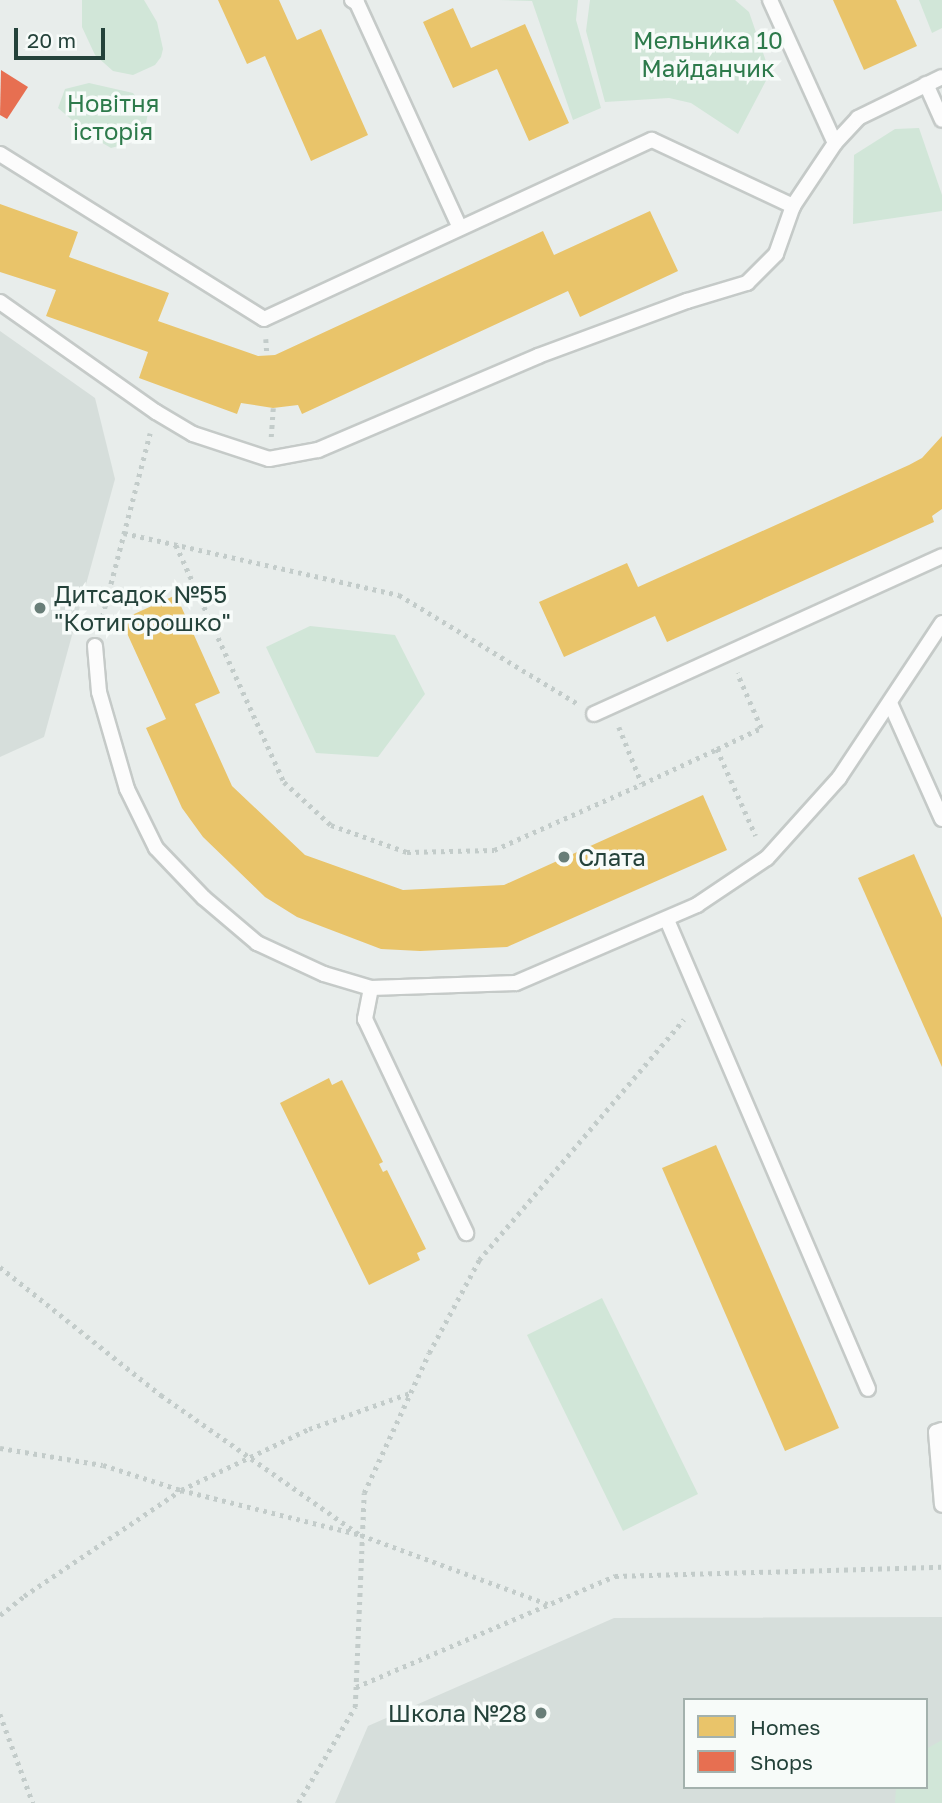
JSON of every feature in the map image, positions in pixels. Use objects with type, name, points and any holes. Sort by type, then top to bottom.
[{"type":"lane","points":[[770,0],[835,143]]},
{"type":"lane","points":[[358,1],[460,228]]},
{"type":"lane","points":[[0,302],[156,412],[193,434],[269,459],[318,450],[538,356],[687,301],[747,283],[776,254],[793,206],[835,143],[858,118],[942,77]]},
{"type":"lane","points":[[926,84],[942,120]]},
{"type":"lane","points":[[0,154],[264,319],[652,140],[793,206]]},
{"type":"lane","points":[[594,714],[942,556]]},
{"type":"lane","points":[[94,646],[99,692],[127,789],[156,848],[204,898],[257,943],[324,974],[371,988],[516,983],[697,905],[766,859],[839,778],[891,704],[942,623]]},
{"type":"lane","points":[[891,704],[942,820]]},
{"type":"lane","points":[[667,919],[868,1389]]},
{"type":"lane","points":[[371,988],[365,1020],[466,1233]]},
{"type":"lane","points":[[942,1430],[936,1433],[942,1505]]},
{"type":"path","points":[[94,646],[156,412]]},
{"type":"path","points":[[124,533],[399,595],[594,714]]},
{"type":"path","points":[[176,545],[284,782],[331,825],[407,852],[494,850],[642,784],[761,728],[747,696]]},
{"type":"path","points":[[618,726],[642,784]]},
{"type":"path","points":[[717,749],[766,859]]},
{"type":"path","points":[[298,1803],[355,1707],[364,1493],[411,1393],[479,1260],[701,999]]},
{"type":"path","points":[[0,1267],[161,1395],[361,1535]]},
{"type":"path","points":[[0,1615],[181,1490],[247,1456],[309,1429],[411,1393]]},
{"type":"path","points":[[0,1448],[103,1465],[181,1490],[361,1535],[548,1604]]},
{"type":"path","points":[[356,1687],[615,1576],[942,1567]]},
{"type":"path","points":[[0,1714],[33,1803]]},
{"type":"shaded area","name":"Дитсадок №55 \"Котигорошко\"","points":[[0,331],[95,398],[115,479],[44,737],[0,757]]},
{"type":"shaded area","name":"Школа №28","points":[[942,1617],[942,1803],[335,1803],[368,1726],[614,1618]]},
{"type":"green space","points":[[82,0],[144,0],[157,22],[163,49],[155,65],[133,75],[113,71],[95,55],[82,27]]},
{"type":"green space","points":[[499,0],[578,0],[576,20],[601,108],[573,120],[532,1]]},
{"type":"green space","name":"Мельника 10 Майданчик","points":[[590,0],[735,0],[749,12],[770,73],[738,134],[691,103],[669,98],[605,102],[586,31]]},
{"type":"green space","points":[[919,0],[942,0],[942,28],[932,33]]},
{"type":"green space","name":"Новітня історія","points":[[89,83],[133,93],[148,113],[144,133],[111,148],[92,137],[58,108],[65,89]]},
{"type":"green space","points":[[919,128],[942,195],[942,211],[853,224],[854,155],[895,129]]},
{"type":"green space","points":[[310,626],[395,635],[425,694],[378,757],[316,753],[266,647]]},
{"type":"green space","points":[[602,1298],[698,1494],[623,1531],[527,1335]]},
{"type":"green space","points":[[942,1740],[942,1803],[895,1803],[896,1789],[928,1789],[928,1748]]},
{"type":"building: Homes","points":[[218,0],[279,0],[297,40],[321,29],[368,135],[311,161],[265,56],[247,64]]},
{"type":"building: Homes","points":[[833,0],[896,0],[917,46],[864,70]]},
{"type":"building: Homes","points":[[453,8],[471,48],[525,24],[569,123],[529,141],[497,69],[453,88],[423,22]]},
{"type":"building: Homes","points":[[0,204],[78,232],[69,257],[169,293],[158,321],[258,356],[275,355],[543,231],[554,255],[650,211],[678,271],[580,317],[568,291],[302,414],[298,405],[273,408],[241,403],[237,414],[139,378],[148,352],[46,316],[56,290],[0,272]]},
{"type":"building: Homes","points":[[942,436],[942,509],[932,516],[934,522],[667,642],[655,616],[564,657],[539,602],[627,563],[638,587],[909,465],[922,458]]},
{"type":"building: Homes","points":[[176,595],[220,693],[195,704],[232,786],[305,855],[403,890],[504,885],[703,795],[727,850],[507,947],[420,951],[381,949],[297,917],[265,897],[203,837],[182,808],[146,728],[166,719],[121,620]]},
{"type":"building: Homes","points":[[914,854],[942,918],[942,1067],[858,878]]},
{"type":"building: Homes","points":[[329,1078],[332,1085],[342,1080],[383,1162],[379,1164],[383,1172],[387,1170],[426,1249],[417,1253],[420,1260],[369,1285],[280,1103]]},
{"type":"building: Homes","points":[[716,1145],[839,1428],[785,1451],[662,1168]]},
{"type":"building: Shops","points":[[1,70],[28,87],[7,119],[0,115]]},
{"type":"place","name":"Дитсадок №55 \"Котигорошко\"","points":[[40,608]]},
{"type":"place","name":"Слата","points":[[564,857]]},
{"type":"place","name":"Школа №28","points":[[541,1713]]}]
